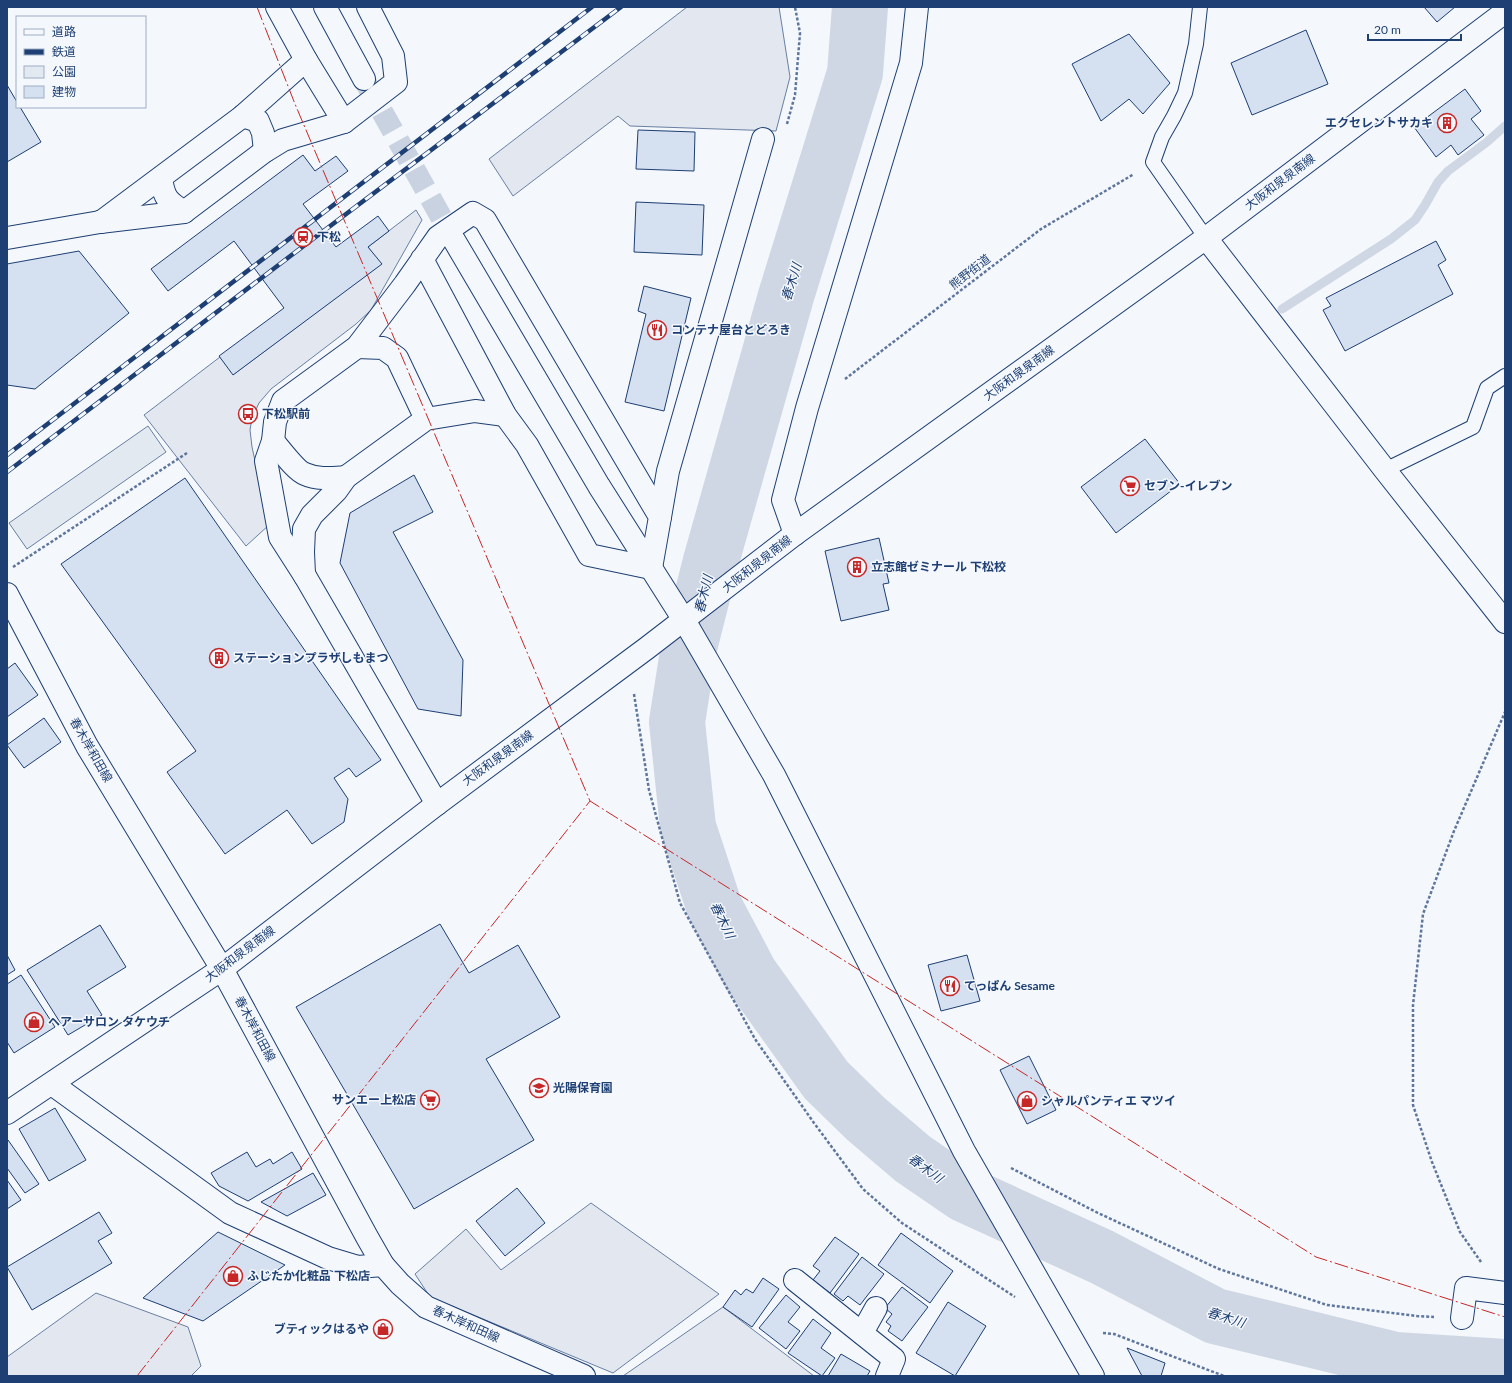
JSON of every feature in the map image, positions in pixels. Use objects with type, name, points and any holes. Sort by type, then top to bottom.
[{"type":"street","points":[[278,7],[306,60],[344,122]]},
{"type":"street","points":[[325,7],[364,79]]},
{"type":"street","points":[[7,238],[100,222],[184,212],[265,151],[283,140],[344,122],[396,82],[393,56],[368,7]]},
{"type":"street","points":[[795,534],[783,500],[808,408],[911,63],[917,7]]},
{"type":"street","name":"大阪和泉泉南線","points":[[7,1113],[222,969],[436,804],[647,648],[795,534],[1206,238],[1505,12]]},
{"type":"street","points":[[100,222],[243,116],[306,60]]},
{"type":"street","points":[[243,116],[258,122],[263,133],[265,151]]},
{"type":"street","points":[[655,575],[660,517],[668,471],[763,139]]},
{"type":"street","points":[[161,178],[163,193],[171,203],[184,212]]},
{"type":"street","points":[[436,804],[280,537],[266,461],[273,441],[275,422],[283,402],[357,347],[438,237],[473,213],[485,220],[660,517]]},
{"type":"street","points":[[1206,238],[1384,470],[1505,622]]},
{"type":"street","points":[[454,240],[599,486],[684,620],[774,775],[964,1152],[1093,1376]]},
{"type":"street","points":[[422,259],[505,415],[527,445],[589,555],[655,575]]},
{"type":"street","points":[[357,347],[383,348],[397,358],[426,419]]},
{"type":"street","points":[[304,576],[304,529],[312,515],[336,491],[346,477],[426,419],[475,411],[505,415]]},
{"type":"street","points":[[273,441],[288,459],[304,474],[327,479],[346,477]]},
{"type":"street","name":"春木岸和田線","points":[[7,594],[87,746],[222,969],[383,1265],[400,1284],[426,1307],[584,1376]]},
{"type":"street","points":[[52,1084],[230,1213],[328,1258],[358,1267],[383,1265]]},
{"type":"street","points":[[795,1280],[894,1358],[887,1376]]},
{"type":"street","points":[[1462,1318],[1466,1288],[1503,1292]]},
{"type":"street","points":[[862,1333],[876,1308]]},
{"type":"lane","points":[[1200,7],[1196,44],[1185,93],[1162,137],[1153,162],[1206,238]]},
{"type":"lane","points":[[1384,470],[1473,428],[1487,388],[1505,376]]},
{"type":"path","name":"熊野街道","points":[[844,380],[1040,229],[1153,162]]},
{"type":"path","points":[[13,567],[187,453]]},
{"type":"path","points":[[634,694],[649,790],[680,903],[755,1039],[862,1189],[902,1223],[1017,1299]]},
{"type":"path","points":[[1503,1292],[1460,1232],[1432,1162],[1413,1105],[1413,1013],[1423,914],[1454,831],[1505,712]]},
{"type":"path","points":[[1011,1168],[1098,1213],[1218,1269],[1326,1305],[1417,1316],[1462,1318]]},
{"type":"path","points":[[1103,1333],[1114,1334],[1224,1376]]},
{"type":"green space","points":[[148,426],[166,452],[27,549],[9,523]]},
{"type":"shaded area","points":[[687,7],[779,7],[790,77],[776,131],[630,126],[618,116],[513,196],[489,159]]},
{"type":"shaded area","points":[[416,210],[422,220],[371,310],[356,324],[271,389],[259,403],[252,418],[250,430],[252,447],[269,525],[246,546],[144,415],[220,357],[234,374],[381,264],[368,247]]},
{"type":"shaded area","points":[[591,1203],[719,1294],[613,1373],[430,1297],[415,1274],[466,1229],[501,1270]]},
{"type":"shaded area","points":[[96,1293],[188,1327],[201,1366],[191,1376],[7,1376],[7,1357]]},
{"type":"shaded area","points":[[723,1307],[814,1376],[623,1376]]},
{"type":"building","points":[[1424,7],[1455,7],[1437,22]]},
{"type":"building","points":[[1306,30],[1328,84],[1252,115],[1231,63]]},
{"type":"building","points":[[1129,34],[1170,83],[1143,114],[1129,99],[1101,121],[1072,64]]},
{"type":"building","points":[[7,85],[16,100],[16,108],[21,108],[41,142],[7,162]]},
{"type":"building","name":"エクセレントサカキ","points":[[1465,89],[1481,111],[1471,119],[1484,135],[1458,155],[1451,145],[1436,157],[1414,127]]},
{"type":"building","points":[[638,130],[695,132],[694,171],[636,169]]},
{"type":"building","points":[[303,155],[315,171],[336,156],[348,171],[303,204],[336,247],[378,216],[389,231],[368,247],[382,264],[233,375],[219,356],[284,308],[234,241],[168,291],[151,269]]},
{"type":"building","points":[[636,202],[704,205],[702,255],[634,252]]},
{"type":"building","points":[[1436,241],[1446,260],[1438,265],[1453,294],[1345,351],[1323,310],[1331,306],[1326,298]]},
{"type":"building","points":[[79,251],[129,313],[35,389],[7,385],[7,264]]},
{"type":"building","points":[[644,286],[691,298],[664,411],[625,402],[646,314],[638,311]]},
{"type":"building","name":"セブン-イレブン","points":[[1145,439],[1180,484],[1116,533],[1081,487]]},
{"type":"building","points":[[414,475],[433,512],[393,532],[463,660],[461,716],[418,709],[340,563],[350,513]]},
{"type":"building","name":"ステーションプラザしもまつ","points":[[185,478],[381,760],[356,777],[349,768],[334,778],[348,799],[344,822],[312,844],[287,810],[225,854],[167,772],[196,751],[61,564]]},
{"type":"building","name":"立志館ゼミナール 下松校","points":[[879,538],[889,583],[883,584],[889,610],[841,621],[825,551]]},
{"type":"building","points":[[15,663],[38,695],[7,717],[7,669]]},
{"type":"building","points":[[44,718],[61,742],[24,768],[7,745]]},
{"type":"building","name":"サンエー上松店","points":[[440,924],[469,973],[518,945],[560,1017],[486,1059],[534,1140],[414,1209],[296,1007]]},
{"type":"building","points":[[100,925],[126,967],[87,991],[102,1015],[68,1035],[27,970]]},
{"type":"building","points":[[7,955],[15,970],[7,975]]},
{"type":"building","points":[[967,955],[980,1001],[941,1011],[928,965]]},
{"type":"building","points":[[21,975],[55,1027],[14,1053],[7,1042],[7,984]]},
{"type":"building","points":[[1029,1056],[1056,1110],[1027,1124],[1000,1070]]},
{"type":"building","points":[[55,1108],[86,1160],[49,1181],[19,1129]]},
{"type":"building","points":[[8,1140],[39,1184],[25,1193],[7,1168]]},
{"type":"building","points":[[247,1152],[256,1167],[270,1159],[273,1164],[292,1152],[302,1169],[248,1201],[219,1186],[211,1173]]},
{"type":"building","points":[[313,1173],[326,1195],[287,1216],[261,1202]]},
{"type":"building","points":[[7,1180],[21,1200],[7,1209]]},
{"type":"building","points":[[517,1188],[545,1223],[505,1256],[476,1221]]},
{"type":"building","points":[[99,1212],[112,1233],[98,1241],[112,1263],[32,1310],[7,1267]]},
{"type":"building","points":[[218,1232],[285,1265],[203,1321],[143,1298]]},
{"type":"building","points":[[901,1233],[953,1271],[930,1303],[878,1265]]},
{"type":"building","points":[[835,1237],[859,1254],[830,1293],[813,1280],[820,1271],[813,1266]]},
{"type":"building","points":[[862,1257],[884,1274],[860,1305],[848,1296],[843,1301],[834,1294]]},
{"type":"building","points":[[763,1278],[779,1289],[752,1327],[723,1307],[735,1290],[741,1295],[746,1289],[753,1293]]},
{"type":"building","points":[[902,1287],[928,1307],[902,1341],[888,1331],[891,1326],[886,1322],[892,1314],[885,1308]]},
{"type":"building","points":[[786,1295],[800,1307],[788,1322],[800,1331],[786,1349],[759,1328]]},
{"type":"building","points":[[948,1302],[986,1326],[955,1376],[916,1353]]},
{"type":"building","points":[[813,1319],[831,1333],[821,1348],[835,1358],[822,1376],[788,1353]]},
{"type":"building","points":[[1127,1348],[1165,1363],[1161,1376],[1142,1376]]},
{"type":"building","points":[[841,1354],[870,1371],[867,1376],[828,1376]]},
{"type":"waterway","name":"春木川","points":[[860,7],[855,73],[786,296],[711,561],[688,652],[677,722],[688,827],[714,906],[750,974],[826,1080],[866,1119],[913,1159],[964,1194],[1102,1257],[1215,1316],[1395,1360],[1505,1367]]},
{"type":"waterway","points":[[1282,309],[1391,239],[1415,220],[1438,182],[1448,171],[1487,142],[1505,126]]},
{"type":"tunnel","points":[[366,83],[454,240]]},
{"type":"railway","points":[[7,455],[592,7]]},
{"type":"railway","points":[[7,472],[621,7]]},
{"type":"power","points":[[257,7],[295,104],[590,801],[1316,1257],[1505,1317]]},
{"type":"power","points":[[137,1376],[590,801]]},
{"type":"place","name":"エクセレントサカキ","points":[[1447,123]]},
{"type":"place","name":"下松","points":[[303,237]]},
{"type":"place","name":"コンテナ屋台とどろき","points":[[657,330]]},
{"type":"place","name":"下松駅前","points":[[248,414]]},
{"type":"place","name":"セブン-イレブン","points":[[1130,486]]},
{"type":"place","name":"立志館ゼミナール 下松校","points":[[857,567]]},
{"type":"place","name":"ステーションプラザしもまつ","points":[[219,658]]},
{"type":"place","name":"てっぱん Sesame","points":[[950,986]]},
{"type":"place","name":"ヘアーサロン タケウチ","points":[[34,1022]]},
{"type":"place","name":"光陽保育園","points":[[539,1088]]},
{"type":"place","name":"サンエー上松店","points":[[430,1100]]},
{"type":"place","name":"シャルパンティエ マツイ","points":[[1027,1101]]},
{"type":"place","name":"ふじたか化粧品 下松店","points":[[233,1276]]},
{"type":"place","name":"ブティックはるや","points":[[383,1329]]}]
